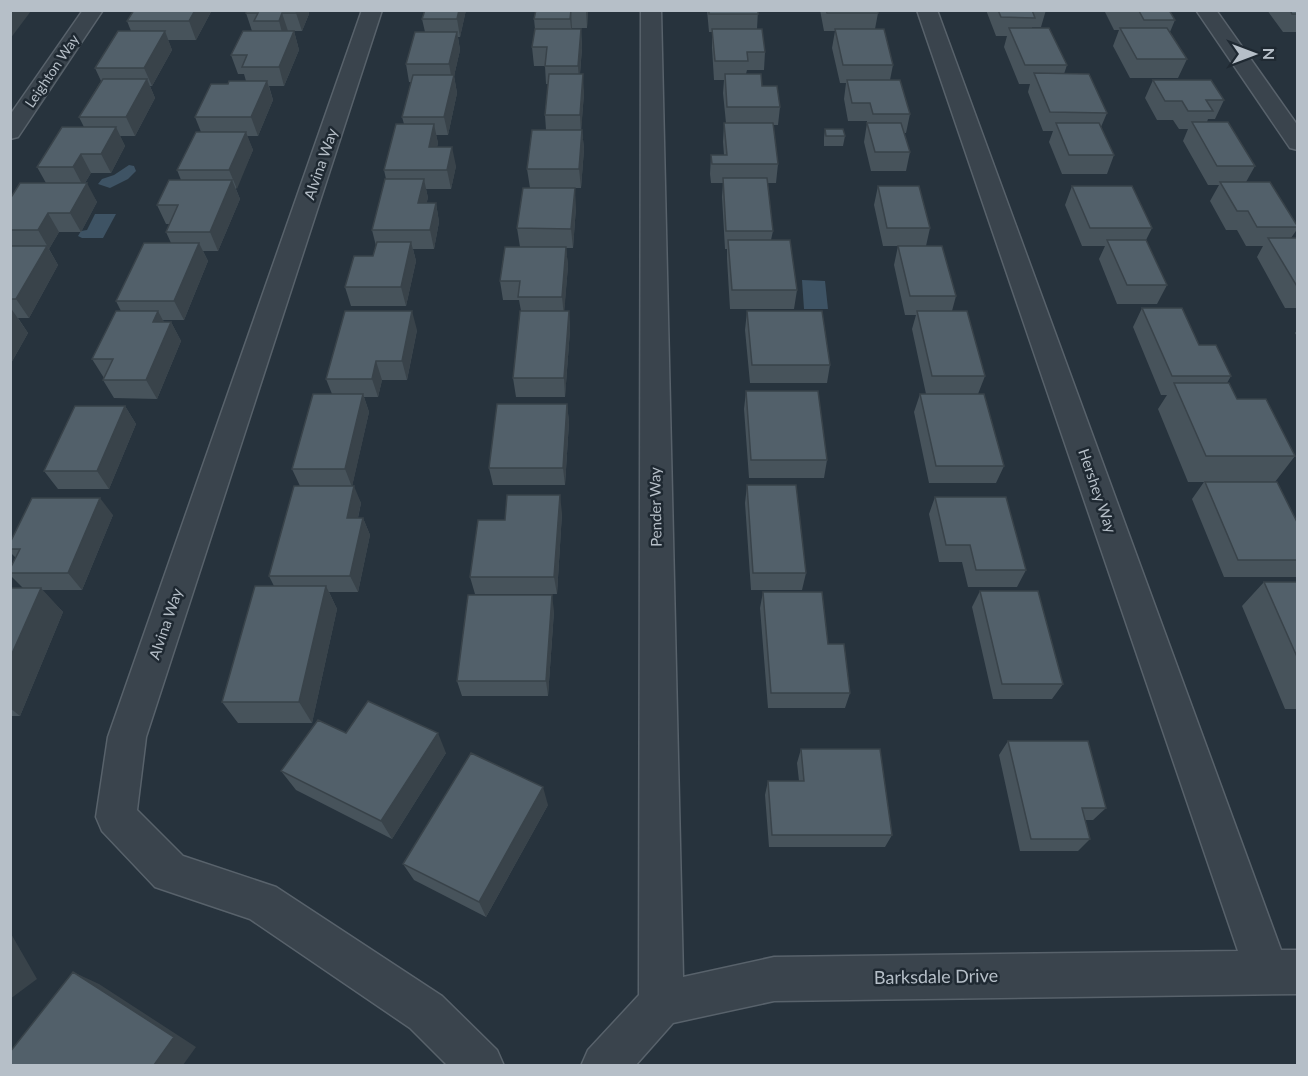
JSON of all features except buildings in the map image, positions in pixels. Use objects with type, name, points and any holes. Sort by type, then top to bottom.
[{"type":"street","name":"Leighton Way","points":[[10,132],[93,10]]},
{"type":"street","name":"Alvina Way","points":[[372,10],[128,736],[116,817],[170,872],[261,902],[426,1012],[481,1065]]},
{"type":"street","name":"Pender Way","points":[[651,10],[661,1004]]},
{"type":"street","name":"Hershey Way","points":[[927,10],[1282,972]]},
{"type":"street","points":[[1206,10],[1298,143]]},
{"type":"street","name":"Barksdale Drive","points":[[661,1004],[774,979],[1282,972]]},
{"type":"street","points":[[604,1065],[661,1004]]},
{"type":"water","points":[[129,165],[134,166],[136,171],[128,179],[110,188],[98,184],[102,179],[114,175]]},
{"type":"water","points":[[95,214],[116,214],[103,238],[78,236],[81,231],[87,230]]},
{"type":"water","points":[[802,280],[825,281],[828,309],[804,309]]}]
